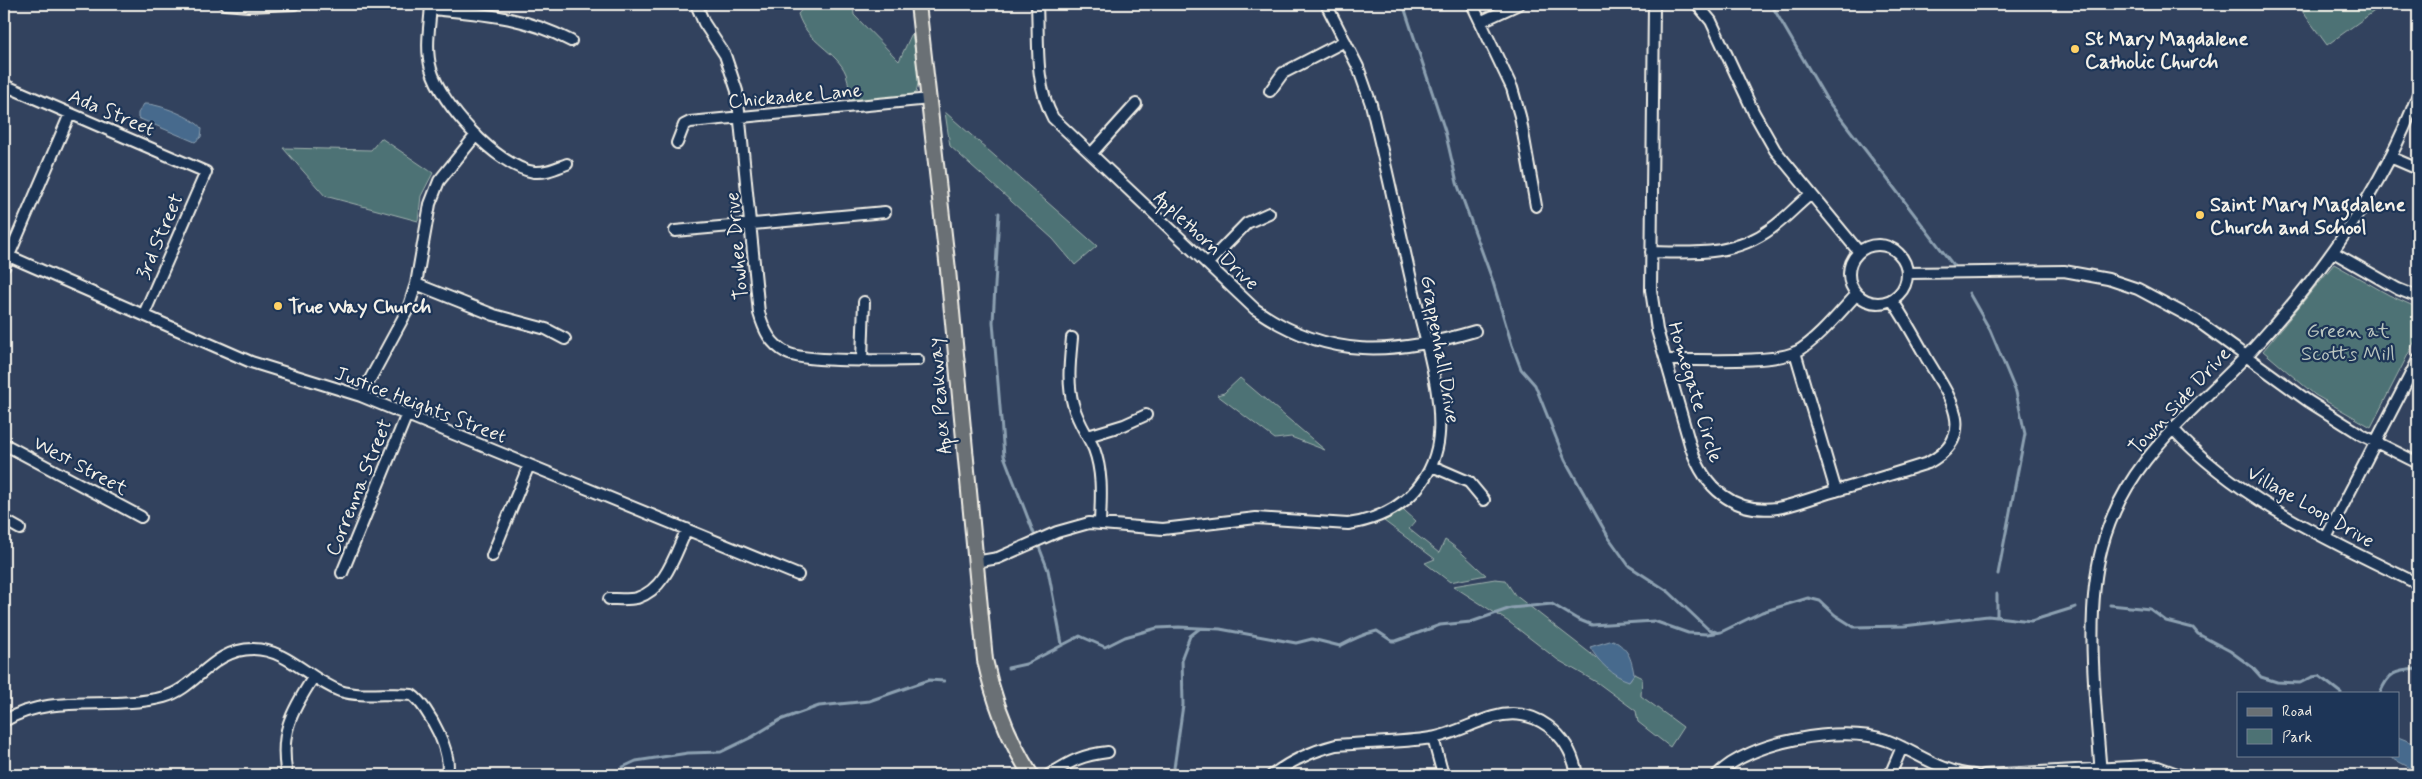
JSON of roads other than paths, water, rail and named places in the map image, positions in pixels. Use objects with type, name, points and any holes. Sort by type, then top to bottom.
[{"type":"main road","name":"Apex Peakway","points":[[918,4],[930,99],[985,660],[994,700],[1011,741],[1029,775]]},
{"type":"street","points":[[225,4],[248,6],[294,4]]},
{"type":"street","name":"Towhee Drive","points":[[696,4],[704,23],[725,55],[733,73],[742,118],[759,313],[771,340],[788,354],[799,357],[918,360]]},
{"type":"street","name":"Applethorn Drive","points":[[1037,4],[1040,81],[1044,100],[1053,118],[1256,309],[1280,325],[1305,337],[1331,345],[1362,350],[1396,349],[1475,331]]},
{"type":"street","name":"Grappenhall Drive","points":[[975,562],[998,558],[1064,529],[1100,522],[1163,529],[1256,518],[1348,524],[1359,522],[1380,516],[1398,506],[1414,492],[1432,466],[1439,439],[1440,419],[1426,342],[1371,104],[1358,67],[1326,4]]},
{"type":"street","points":[[1472,4],[1503,65],[1516,102],[1536,206]]},
{"type":"street","points":[[1482,21],[1518,4]]},
{"type":"street","name":"Homegate Circle","points":[[1654,4],[1651,252],[1653,307],[1696,464],[1710,484],[1725,497],[1746,506],[1770,508],[1836,491],[1928,463],[1945,452],[1956,432],[1956,417],[1952,402],[1892,300]]},
{"type":"street","points":[[1697,4],[1711,21],[1767,138],[1783,162],[1859,252]]},
{"type":"street","points":[[567,164],[549,171],[526,170],[502,157],[476,135],[449,106],[434,78],[429,56],[431,6],[507,17],[550,30],[570,41]]},
{"type":"street","points":[[1270,91],[1284,73],[1346,41]]},
{"type":"street","name":"Ada Street","points":[[4,85],[206,172]]},
{"type":"street","name":"Town Side Drive","points":[[2101,772],[2094,667],[2094,595],[2102,545],[2122,496],[2141,464],[2172,428],[2246,355],[2334,252],[2390,157],[2418,94]]},
{"type":"street","name":"Chickadee Lane","points":[[677,143],[680,131],[690,122],[930,99]]},
{"type":"street","points":[[1091,154],[1136,104]]},
{"type":"street","points":[[4,267],[6,255],[70,114]]},
{"type":"street","points":[[361,396],[397,330],[416,284],[433,196],[444,174],[476,135]]},
{"type":"street","points":[[2390,157],[2418,168]]},
{"type":"street","name":"3rd Street","points":[[144,314],[206,172]]},
{"type":"street","points":[[1651,252],[1710,252],[1734,248],[1750,242],[1774,227],[1810,195]]},
{"type":"street","points":[[675,231],[885,212]]},
{"type":"street","points":[[1208,264],[1247,223],[1269,213]]},
{"type":"street","points":[[1876,245],[1894,249],[1901,255],[1908,273],[1904,288],[1892,300],[1874,302],[1857,294],[1849,277],[1850,268],[1859,252],[1876,245]]},
{"type":"street","points":[[2334,252],[2398,289],[2418,297]]},
{"type":"street","name":"Justice Heights Street","points":[[6,255],[251,362],[361,396],[798,575]]},
{"type":"street","points":[[1908,273],[2064,271],[2108,279],[2138,289],[2168,304],[2246,355],[2308,401],[2374,442],[2418,463]]},
{"type":"street","points":[[416,284],[494,315],[546,329],[565,339]]},
{"type":"street","points":[[1666,360],[1771,358],[1795,352],[1807,345],[1857,294]]},
{"type":"street","points":[[862,359],[864,302]]},
{"type":"street","points":[[1072,338],[1071,394],[1075,414],[1088,436],[1101,474],[1100,522]]},
{"type":"street","points":[[1795,352],[1836,491]]},
{"type":"street","points":[[2326,538],[2418,360]]},
{"type":"street","name":"Correnna Street","points":[[342,573],[407,414]]},
{"type":"street","points":[[1088,436],[1124,425],[1146,415]]},
{"type":"street","name":"Village Loop Drive","points":[[2172,428],[2216,469],[2249,494],[2326,538],[2418,584]]},
{"type":"street","name":"West Street","points":[[4,444],[141,517]]},
{"type":"street","points":[[492,556],[529,465]]},
{"type":"street","points":[[1432,466],[1469,482],[1484,500]]},
{"type":"street","points":[[4,520],[20,529]]},
{"type":"street","points":[[609,599],[636,598],[652,590],[664,577],[687,529]]},
{"type":"street","points":[[4,721],[42,707],[167,696],[222,657],[242,650],[254,649],[271,652],[291,661],[313,678],[351,693],[412,695],[424,706],[448,755],[450,769],[446,775]]},
{"type":"street","points":[[286,775],[284,756],[286,727],[294,706],[313,678]]},
{"type":"street","points":[[1272,775],[1303,756],[1336,745],[1433,738],[1504,715],[1529,717],[1541,721],[1559,733],[1570,751],[1577,775]]},
{"type":"street","points":[[1717,775],[1729,764],[1747,753],[1832,734],[1865,735],[1902,747],[1946,768],[1974,775]]},
{"type":"street","points":[[1433,738],[1443,775]]},
{"type":"street","points":[[1890,775],[1902,747]]},
{"type":"street","points":[[1049,775],[1070,761],[1084,755],[1108,752]]},
{"type":"street","points":[[1984,775],[2101,772],[2147,766],[2158,767],[2180,775]]},
{"type":"water","points":[[144,104],[167,109],[192,120],[202,129],[201,137],[195,142],[138,118],[138,113]]},
{"type":"water","points":[[1613,640],[1625,650],[1632,663],[1634,674],[1629,681],[1617,676],[1606,668],[1590,647]]},
{"type":"water","points":[[2400,738],[2418,745],[2418,772],[2388,756],[2400,756]]},
{"type":"waterway","points":[[1403,4],[1445,131],[1457,183],[1492,279],[1512,345],[1521,369],[1535,385],[1565,460],[1609,538],[1629,566],[1669,592],[1708,629],[1716,632]]},
{"type":"waterway","points":[[1771,4],[1827,100],[1953,265]]},
{"type":"waterway","points":[[999,213],[993,322],[1004,456],[1048,570],[1062,644]]},
{"type":"waterway","points":[[1969,293],[1990,330],[2016,392],[2025,434],[1998,574]]},
{"type":"waterway","points":[[1997,594],[1997,616]]},
{"type":"waterway","points":[[1008,668],[1026,664],[1080,636],[1105,647],[1125,637],[1157,628],[1179,627],[1220,629],[1296,643],[1312,639],[1340,646],[1358,637],[1377,631],[1392,641],[1396,641],[1440,625],[1471,622],[1511,608],[1552,604],[1577,619],[1592,625],[1654,621],[1688,633],[1707,634],[1721,632],[1762,612],[1808,598],[1820,601],[1835,615],[1854,627],[1904,626],[1988,616],[2031,621],[2076,607]]},
{"type":"waterway","points":[[2110,605],[2150,609],[2166,621],[2193,628],[2198,634],[2230,651],[2252,667],[2261,677],[2277,682],[2300,683],[2319,676],[2340,692]]},
{"type":"waterway","points":[[1173,775],[1183,705],[1182,657],[1190,636],[1199,629]]},
{"type":"waterway","points":[[2380,692],[2386,681],[2398,672],[2416,669],[2418,674]]},
{"type":"waterway","points":[[618,775],[623,767],[636,761],[688,753],[721,752],[752,737],[780,720],[819,706],[869,701],[929,680],[944,681]]},
{"type":"place","name":"St Mary Magdalene Catholic Church","points":[[2075,49]]},
{"type":"place","name":"Saint Mary Magdalene Church and School","points":[[2200,215]]},
{"type":"place","name":"True Way Church","points":[[278,306]]},
{"type":"park label","name":"Green at Scotts Mill","points":[[2348,342]]}]
